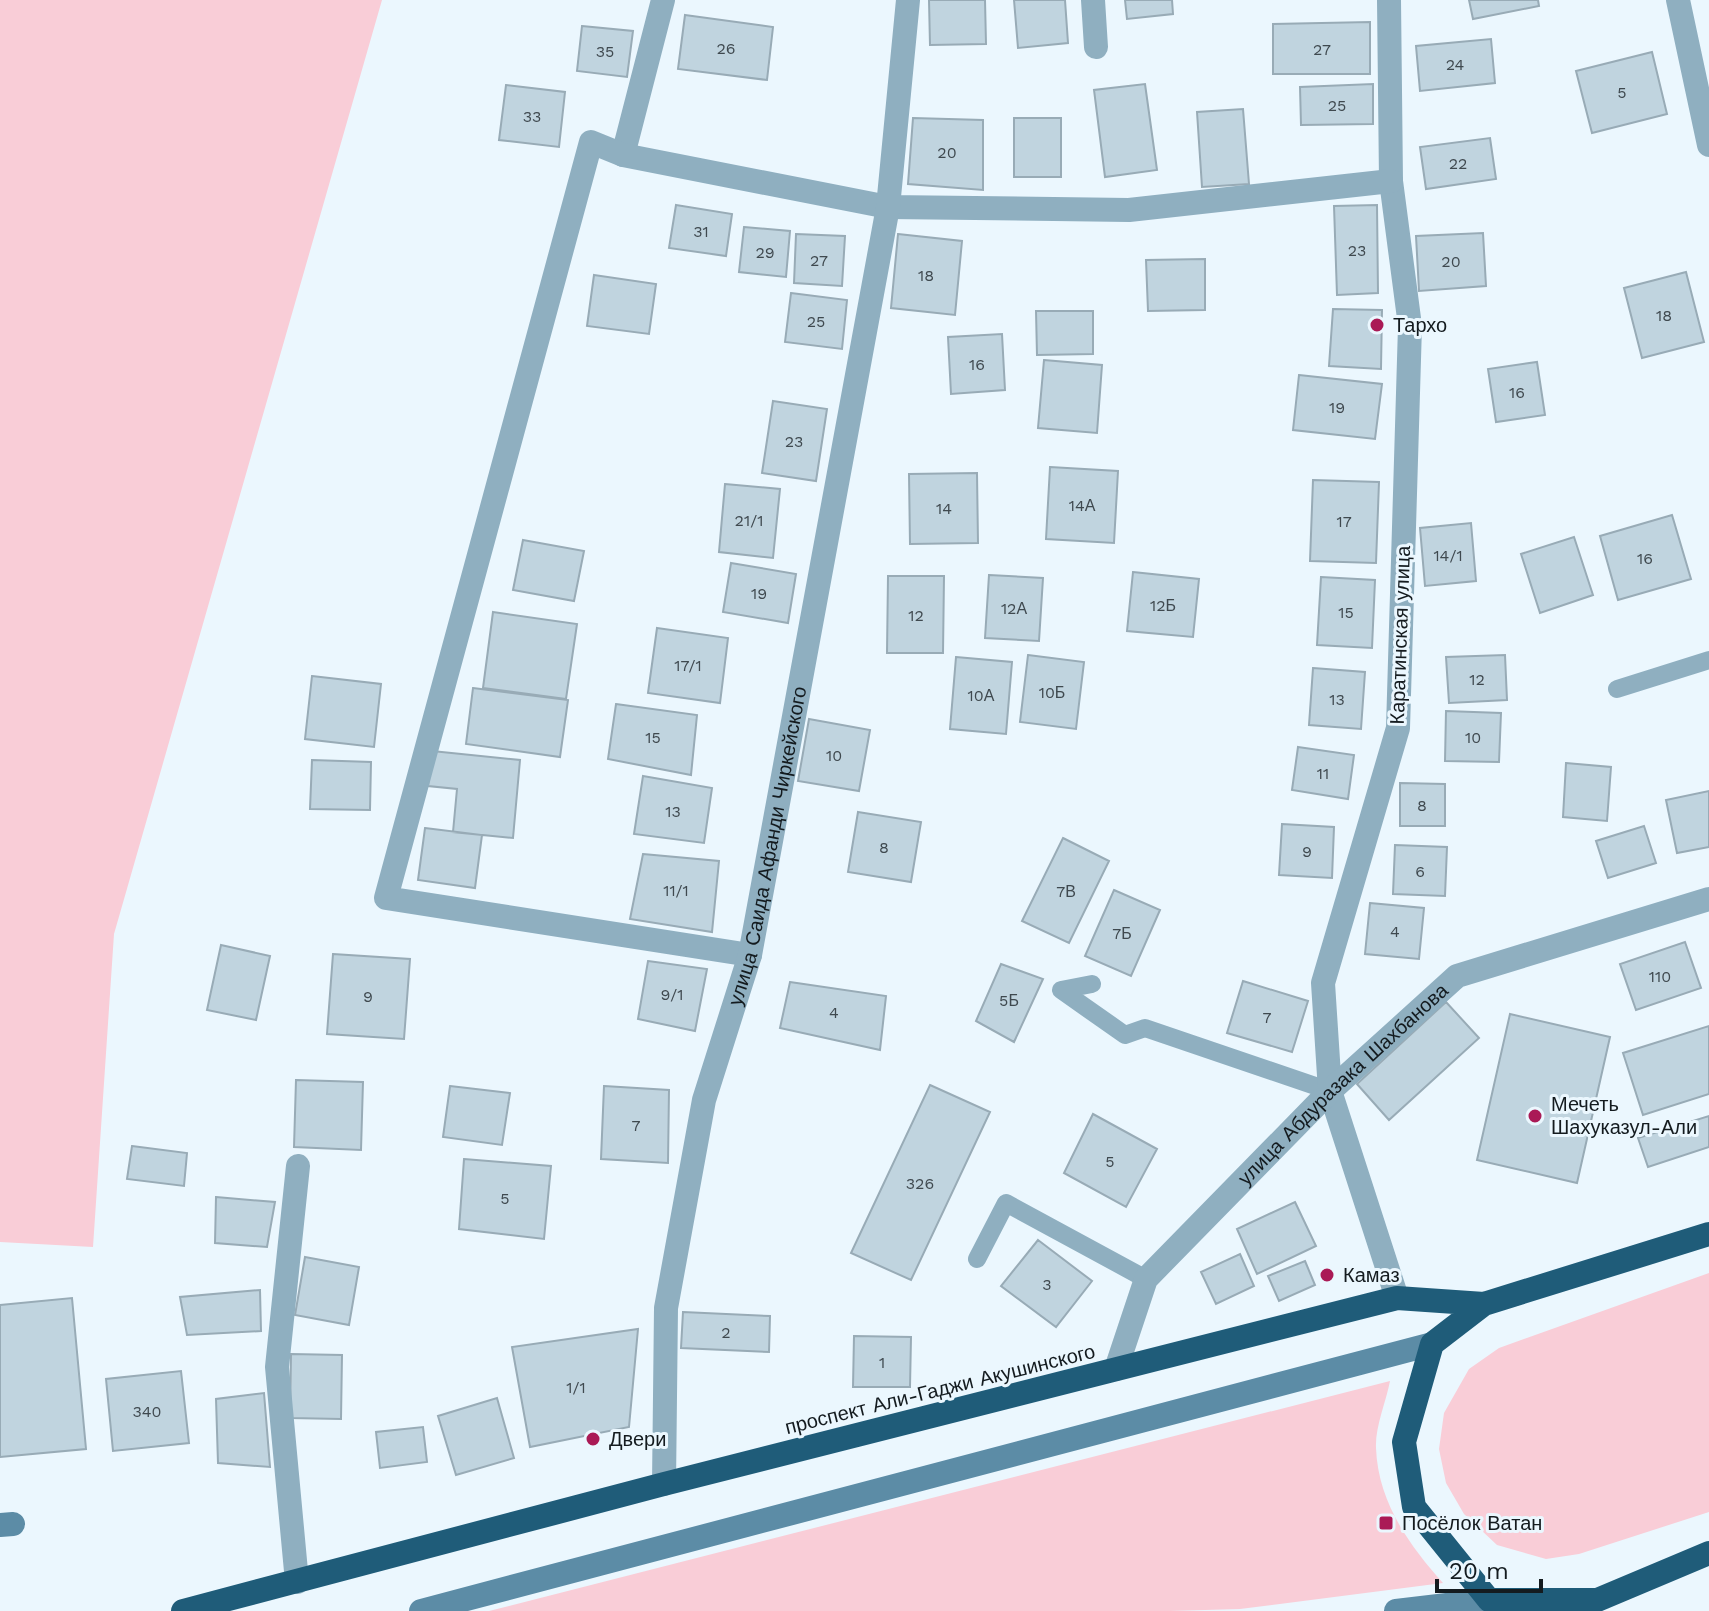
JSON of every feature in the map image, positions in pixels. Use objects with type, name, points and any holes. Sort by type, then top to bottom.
[{"type":"highway","name":"проспект Али-Гаджи Акушинского","points":[[183,1611],[664,1484],[1397,1298],[1484,1304],[1709,1234]]},
{"type":"highway","points":[[1484,1304],[1432,1344],[1404,1442],[1414,1507],[1491,1605],[1585,1605],[1709,1553]]},
{"type":"main road","points":[[421,1611],[1432,1344]]},
{"type":"main road","points":[[1396,1611],[1491,1605]]},
{"type":"street","points":[[623,155],[663,0]]},
{"type":"street","name":"улица Саида Афанди Чиркейского","points":[[664,1484],[666,1308],[704,1100],[750,955],[888,207],[908,0]]},
{"type":"street","points":[[1093,0],[1096,47]]},
{"type":"street","name":"Каратинская улица","points":[[1389,0],[1391,181],[1410,326],[1398,728],[1323,983],[1330,1091],[1397,1298]]},
{"type":"street","points":[[1678,0],[1709,145]]},
{"type":"street","points":[[750,955],[386,898],[591,142],[623,155],[888,207],[1129,210],[1391,181]]},
{"type":"street","name":"улица Абдуразака Шахбанова","points":[[1116,1369],[1146,1279],[1330,1091],[1457,976],[1709,899]]},
{"type":"street","points":[[297,1582],[277,1367],[298,1166]]},
{"type":"lane","points":[[1617,689],[1709,660]]},
{"type":"lane","points":[[1092,984],[1061,990],[1125,1035],[1145,1028],[1330,1091]]},
{"type":"lane","points":[[977,1259],[1006,1203],[1146,1279]]},
{"type":"shaded area","points":[[0,0],[382,0],[114,934],[93,1247],[0,1242]]},
{"type":"shaded area","points":[[1709,1273],[1709,1512],[1579,1554],[1546,1559],[1497,1545],[1464,1514],[1446,1483],[1439,1449],[1444,1413],[1469,1369],[1499,1348]]},
{"type":"shaded area","points":[[1390,1381],[1376,1440],[1378,1468],[1389,1504],[1407,1538],[1443,1583],[1240,1609],[489,1611]]},
{"type":"building","points":[[929,0],[985,0],[986,44],[930,45]]},
{"type":"building","points":[[1014,0],[1065,0],[1068,43],[1018,48]]},
{"type":"building","points":[[1125,0],[1172,0],[1173,14],[1127,19]]},
{"type":"building","points":[[1469,0],[1538,0],[1539,6],[1473,19]]},
{"type":"building","points":[[685,15],[773,27],[767,80],[678,69]]},
{"type":"building","points":[[1370,22],[1370,74],[1273,74],[1273,24]]},
{"type":"building","points":[[582,26],[633,31],[627,77],[577,71]]},
{"type":"building","points":[[1491,39],[1495,83],[1420,91],[1416,46]]},
{"type":"building","points":[[1652,52],[1667,114],[1592,133],[1576,71]]},
{"type":"building","points":[[1145,84],[1157,170],[1105,177],[1094,90]]},
{"type":"building","points":[[1373,84],[1373,124],[1301,125],[1300,87]]},
{"type":"building","points":[[506,85],[565,92],[559,147],[499,140]]},
{"type":"building","points":[[1243,109],[1249,184],[1202,187],[1197,112]]},
{"type":"building","points":[[913,118],[983,120],[983,190],[908,184]]},
{"type":"building","points":[[1014,118],[1061,118],[1061,177],[1014,177]]},
{"type":"building","points":[[1490,138],[1496,179],[1426,189],[1420,147]]},
{"type":"building","points":[[676,205],[732,214],[726,256],[669,248]]},
{"type":"building","points":[[1377,205],[1378,293],[1337,295],[1334,206]]},
{"type":"building","points":[[744,227],[790,231],[786,277],[739,272]]},
{"type":"building","points":[[1483,233],[1486,286],[1419,291],[1416,236]]},
{"type":"building","points":[[796,234],[845,236],[842,286],[794,283]]},
{"type":"building","points":[[898,234],[962,241],[955,315],[891,308]]},
{"type":"building","points":[[1205,259],[1205,310],[1148,311],[1146,260]]},
{"type":"building","points":[[1686,272],[1704,342],[1642,358],[1624,288]]},
{"type":"building","points":[[594,275],[656,284],[649,334],[587,326]]},
{"type":"building","points":[[791,293],[847,300],[842,349],[785,342]]},
{"type":"building","points":[[1333,309],[1382,310],[1381,369],[1329,366]]},
{"type":"building","points":[[1036,311],[1093,311],[1093,354],[1037,355]]},
{"type":"building","points":[[1002,334],[1005,390],[951,394],[948,337]]},
{"type":"building","points":[[1044,360],[1102,365],[1097,433],[1038,428]]},
{"type":"building","points":[[1537,362],[1545,415],[1496,422],[1488,369]]},
{"type":"building","points":[[1299,375],[1382,384],[1375,439],[1293,430]]},
{"type":"building","points":[[773,401],[827,409],[816,481],[762,473]]},
{"type":"building","points":[[1050,467],[1118,471],[1114,543],[1046,539]]},
{"type":"building","points":[[977,473],[978,543],[910,544],[909,474]]},
{"type":"building","points":[[1313,480],[1379,482],[1376,563],[1310,561]]},
{"type":"building","points":[[725,484],[780,489],[773,558],[719,552]]},
{"type":"building","points":[[1672,515],[1691,579],[1618,600],[1600,536]]},
{"type":"building","points":[[1471,523],[1476,581],[1425,586],[1420,528]]},
{"type":"building","points":[[1574,537],[1593,595],[1540,613],[1521,554]]},
{"type":"building","points":[[523,540],[584,551],[574,601],[513,590]]},
{"type":"building","points":[[731,563],[796,574],[788,623],[723,612]]},
{"type":"building","points":[[1133,572],[1199,579],[1193,637],[1127,631]]},
{"type":"building","points":[[989,575],[1043,578],[1039,641],[985,638]]},
{"type":"building","points":[[888,576],[944,576],[943,653],[887,653]]},
{"type":"building","points":[[1321,577],[1375,580],[1372,648],[1317,645]]},
{"type":"building","points":[[493,612],[577,624],[566,699],[483,688]]},
{"type":"building","points":[[657,628],[728,638],[720,703],[648,693]]},
{"type":"building","points":[[1028,655],[1084,662],[1076,729],[1020,722]]},
{"type":"building","points":[[1505,655],[1507,700],[1449,703],[1446,657]]},
{"type":"building","points":[[956,657],[1012,662],[1006,734],[950,729]]},
{"type":"building","points":[[1313,668],[1365,672],[1361,729],[1309,725]]},
{"type":"building","points":[[312,676],[381,684],[374,747],[305,739]]},
{"type":"building","points":[[473,688],[568,700],[560,757],[466,744]]},
{"type":"building","points":[[616,704],[697,715],[691,775],[608,759]]},
{"type":"building","points":[[1446,711],[1501,713],[1499,762],[1445,761]]},
{"type":"building","points":[[809,719],[870,730],[859,791],[798,781]]},
{"type":"building","points":[[1298,747],[1354,755],[1348,799],[1292,790]]},
{"type":"building","points":[[432,751],[520,760],[513,838],[453,832],[457,789],[428,786]]},
{"type":"building","points":[[312,760],[371,762],[370,810],[310,809]]},
{"type":"building","points":[[1566,763],[1611,767],[1607,821],[1563,817]]},
{"type":"building","points":[[643,776],[712,788],[704,843],[634,834]]},
{"type":"building","points":[[1400,783],[1445,784],[1445,826],[1400,826]]},
{"type":"building","points":[[1709,791],[1709,847],[1677,853],[1666,800]]},
{"type":"building","points":[[858,812],[921,822],[911,882],[848,872]]},
{"type":"building","points":[[1282,824],[1334,827],[1332,878],[1279,875]]},
{"type":"building","points":[[1644,826],[1656,863],[1608,878],[1596,841]]},
{"type":"building","points":[[425,828],[482,835],[475,888],[418,880]]},
{"type":"building","points":[[1063,838],[1109,861],[1069,943],[1022,921]]},
{"type":"building","points":[[1395,845],[1447,847],[1445,896],[1393,894]]},
{"type":"building","points":[[643,854],[719,861],[712,932],[630,919]]},
{"type":"building","points":[[1114,890],[1160,910],[1131,976],[1085,956]]},
{"type":"building","points":[[1370,903],[1424,908],[1419,959],[1365,954]]},
{"type":"building","points":[[1685,942],[1701,988],[1636,1010],[1620,964]]},
{"type":"building","points":[[221,945],[270,956],[256,1020],[207,1010]]},
{"type":"building","points":[[333,954],[410,959],[404,1039],[327,1034]]},
{"type":"building","points":[[648,961],[707,969],[695,1031],[638,1019]]},
{"type":"building","points":[[1001,964],[1043,979],[1014,1042],[976,1021]]},
{"type":"building","points":[[1243,981],[1308,1001],[1292,1052],[1227,1033]]},
{"type":"building","points":[[790,982],[886,996],[880,1050],[780,1028]]},
{"type":"building","points":[[1446,1002],[1479,1038],[1389,1120],[1357,1084]]},
{"type":"building","points":[[1510,1014],[1610,1037],[1577,1183],[1477,1160]]},
{"type":"building","points":[[1709,1026],[1709,1094],[1643,1115],[1623,1053]]},
{"type":"building","points":[[296,1080],[363,1082],[361,1150],[294,1147]]},
{"type":"building","points":[[930,1085],[990,1112],[911,1280],[851,1253]]},
{"type":"building","points":[[450,1086],[510,1093],[502,1145],[443,1137]]},
{"type":"building","points":[[604,1086],[669,1090],[668,1163],[601,1159]]},
{"type":"building","points":[[1093,1114],[1157,1149],[1126,1207],[1064,1173]]},
{"type":"building","points":[[1709,1116],[1709,1147],[1648,1167],[1638,1138]]},
{"type":"building","points":[[132,1146],[187,1153],[184,1186],[127,1179]]},
{"type":"building","points":[[464,1159],[551,1166],[544,1239],[459,1229]]},
{"type":"building","points":[[216,1197],[275,1202],[267,1247],[215,1243]]},
{"type":"building","points":[[1295,1202],[1316,1246],[1257,1274],[1237,1229]]},
{"type":"building","points":[[1038,1240],[1092,1281],[1056,1327],[1001,1286]]},
{"type":"building","points":[[1240,1254],[1254,1286],[1216,1304],[1201,1272]]},
{"type":"building","points":[[305,1257],[359,1267],[349,1325],[295,1315]]},
{"type":"building","points":[[1305,1261],[1315,1285],[1279,1301],[1268,1276]]},
{"type":"building","points":[[260,1290],[261,1331],[187,1335],[180,1297]]},
{"type":"building","points":[[72,1298],[86,1449],[0,1457],[0,1305]]},
{"type":"building","points":[[683,1312],[770,1316],[769,1352],[681,1348]]},
{"type":"building","points":[[638,1329],[629,1427],[530,1447],[512,1347]]},
{"type":"building","points":[[854,1336],[911,1337],[910,1387],[853,1387]]},
{"type":"building","points":[[291,1354],[342,1355],[341,1419],[290,1418]]},
{"type":"building","points":[[181,1371],[189,1443],[113,1451],[106,1379]]},
{"type":"building","points":[[264,1393],[270,1467],[218,1463],[216,1399]]},
{"type":"building","points":[[497,1398],[514,1458],[456,1475],[438,1416]]},
{"type":"building","points":[[423,1427],[427,1462],[380,1468],[376,1432]]},
{"type":"place","name":"Тархо","points":[[1377,325]]},
{"type":"place","name":"Мечеть Шахуказул-Али","points":[[1535,1116]]},
{"type":"place","name":"Камаз","points":[[1327,1275]]},
{"type":"place","name":"Двери","points":[[593,1439]]},
{"type":"place","name":"Посёлок Ватан","points":[[1386,1523]]}]
